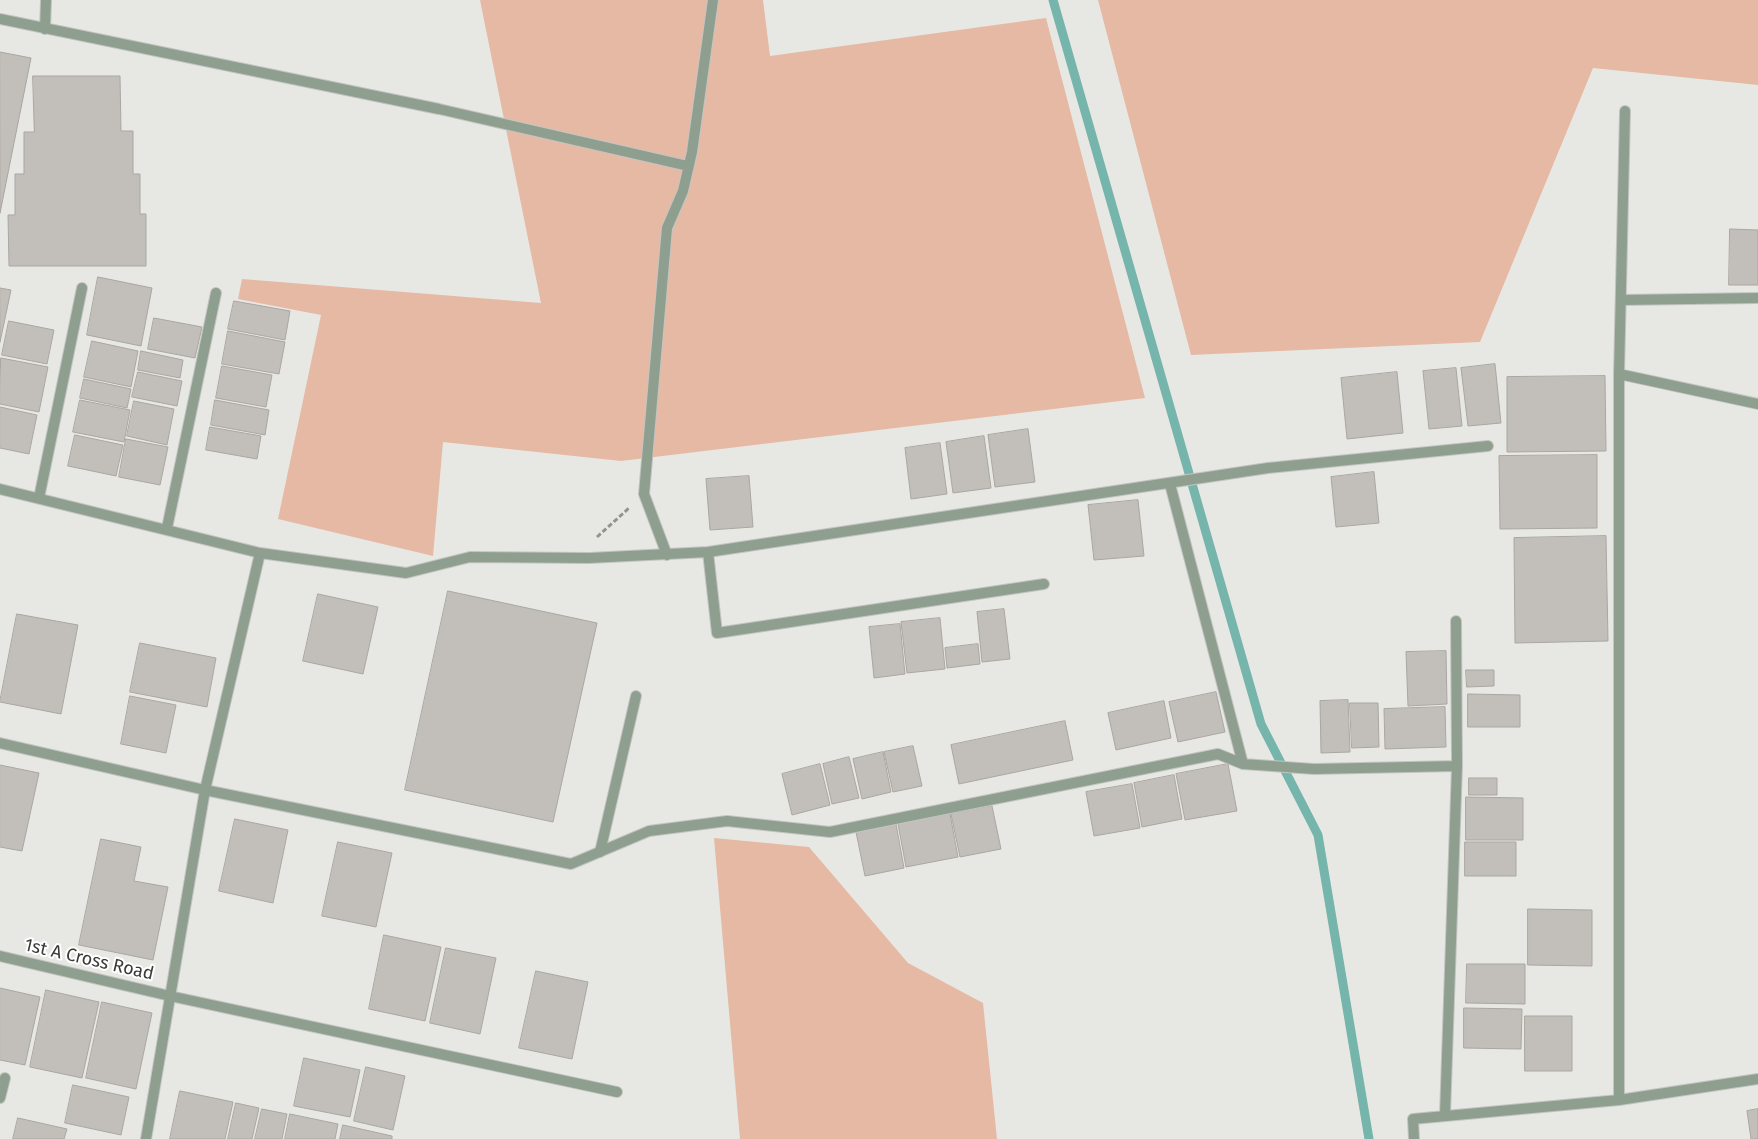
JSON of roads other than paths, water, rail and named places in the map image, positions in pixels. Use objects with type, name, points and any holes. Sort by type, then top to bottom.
[{"type":"street","points":[[45,29],[46,0]]},
{"type":"street","points":[[667,554],[644,494],[667,228],[683,191],[713,0]]},
{"type":"street","points":[[0,19],[430,107],[688,166]]},
{"type":"street","points":[[1619,1100],[1619,374],[1625,111]]},
{"type":"street","points":[[39,498],[82,288]]},
{"type":"street","points":[[168,528],[216,293]]},
{"type":"street","points":[[1621,300],[1758,298]]},
{"type":"street","points":[[1619,374],[1758,404]]},
{"type":"street","points":[[0,489],[168,528],[260,553],[406,573],[470,557],[574,558],[708,552],[1245,472],[1488,446]]},
{"type":"street","points":[[1170,484],[1243,764]]},
{"type":"street","points":[[708,552],[717,633],[1044,584]]},
{"type":"street","points":[[146,1139],[205,790],[260,553]]},
{"type":"street","points":[[1444,1115],[1457,766],[1456,620]]},
{"type":"street","points":[[600,852],[636,696]]},
{"type":"street","points":[[0,743],[205,790],[571,864],[649,831],[727,821],[830,832],[1218,754],[1243,764],[1314,769],[1457,766]]},
{"type":"street","name":"1st A Cross Road","points":[[0,956],[170,996],[617,1092]]},
{"type":"street","points":[[0,1098],[5,1078]]},
{"type":"street","points":[[1414,1139],[1413,1119],[1619,1100],[1758,1079]]},
{"type":"waterway","points":[[1053,0],[1261,724],[1318,835],[1369,1139]]}]
